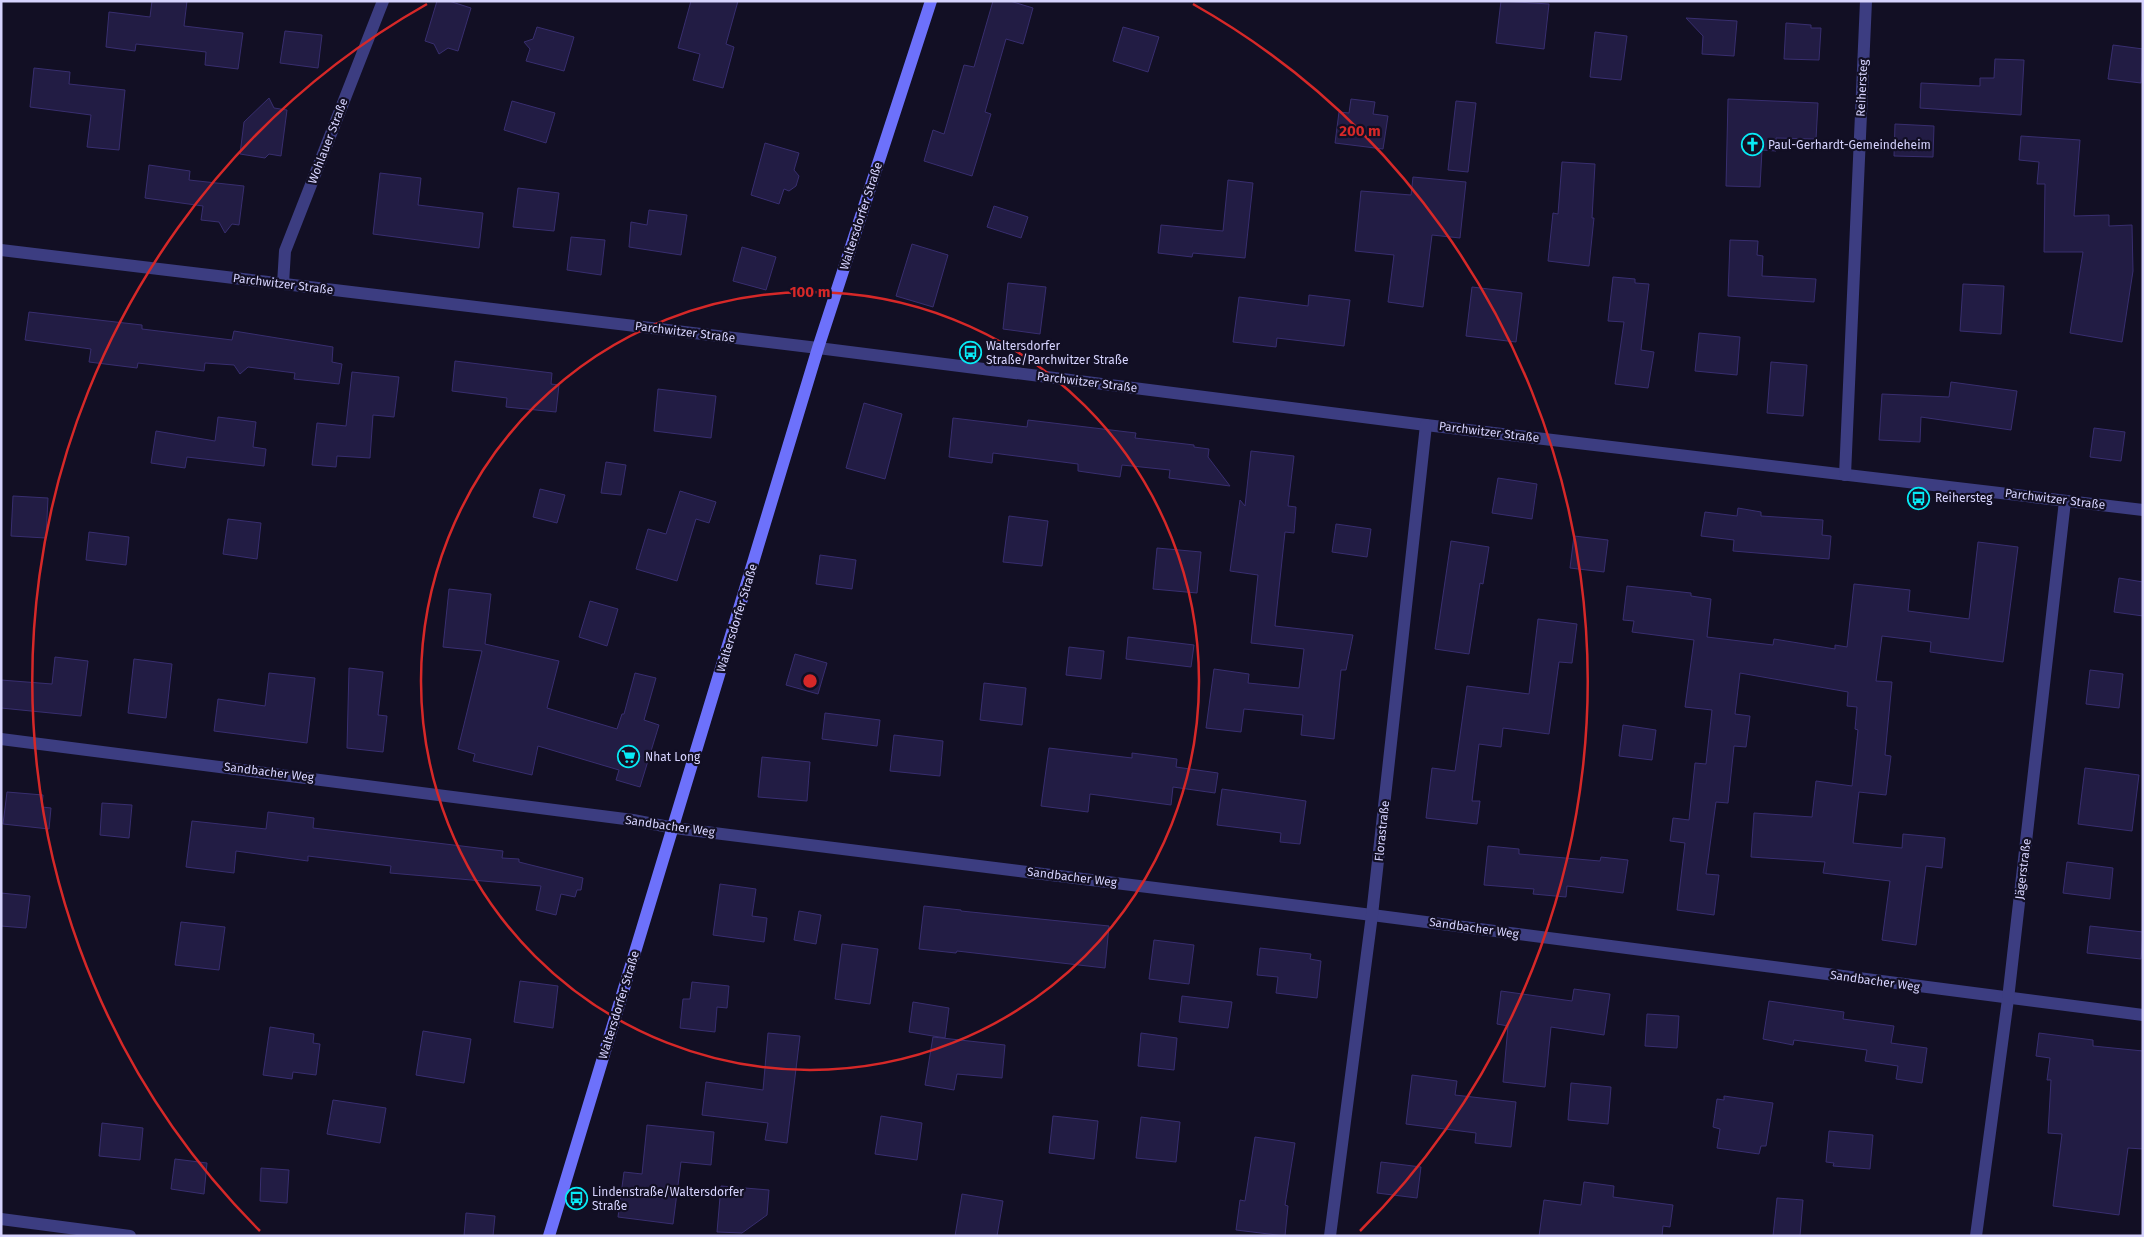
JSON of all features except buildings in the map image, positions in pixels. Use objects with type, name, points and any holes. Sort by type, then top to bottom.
[{"type":"street","name":"Wohlauer Straße","points":[[283,284],[285,252],[383,1]]},
{"type":"street","name":"Waltersdorfer Straße","points":[[549,1236],[818,348],[931,1]]},
{"type":"street","name":"Reihersteg","points":[[1845,475],[1866,1]]},
{"type":"street","name":"Parchwitzer Straße","points":[[1,250],[818,348],[1426,425],[2143,510]]},
{"type":"street","name":"Florastraße","points":[[1330,1236],[1372,915],[1426,425]]},
{"type":"street","name":"Jägerstraße","points":[[1976,1236],[2008,999],[2065,501]]},
{"type":"street","name":"Sandbacher Weg","points":[[1,739],[623,819],[674,828],[1372,915],[2143,1015]]},
{"type":"street","points":[[1,1219],[130,1236]]},
{"type":"place","name":"Paul-Gerhardt-Gemeindeheim","points":[[1752,145]]},
{"type":"place","name":"Waltersdorfer Straße/Parchwitzer Straße","points":[[970,353]]},
{"type":"place","name":"Reihersteg","points":[[1919,498]]},
{"type":"place","name":"Nhat Long","points":[[629,757]]},
{"type":"place","name":"Lindenstraße/Waltersdorfer Straße","points":[[576,1199]]}]
